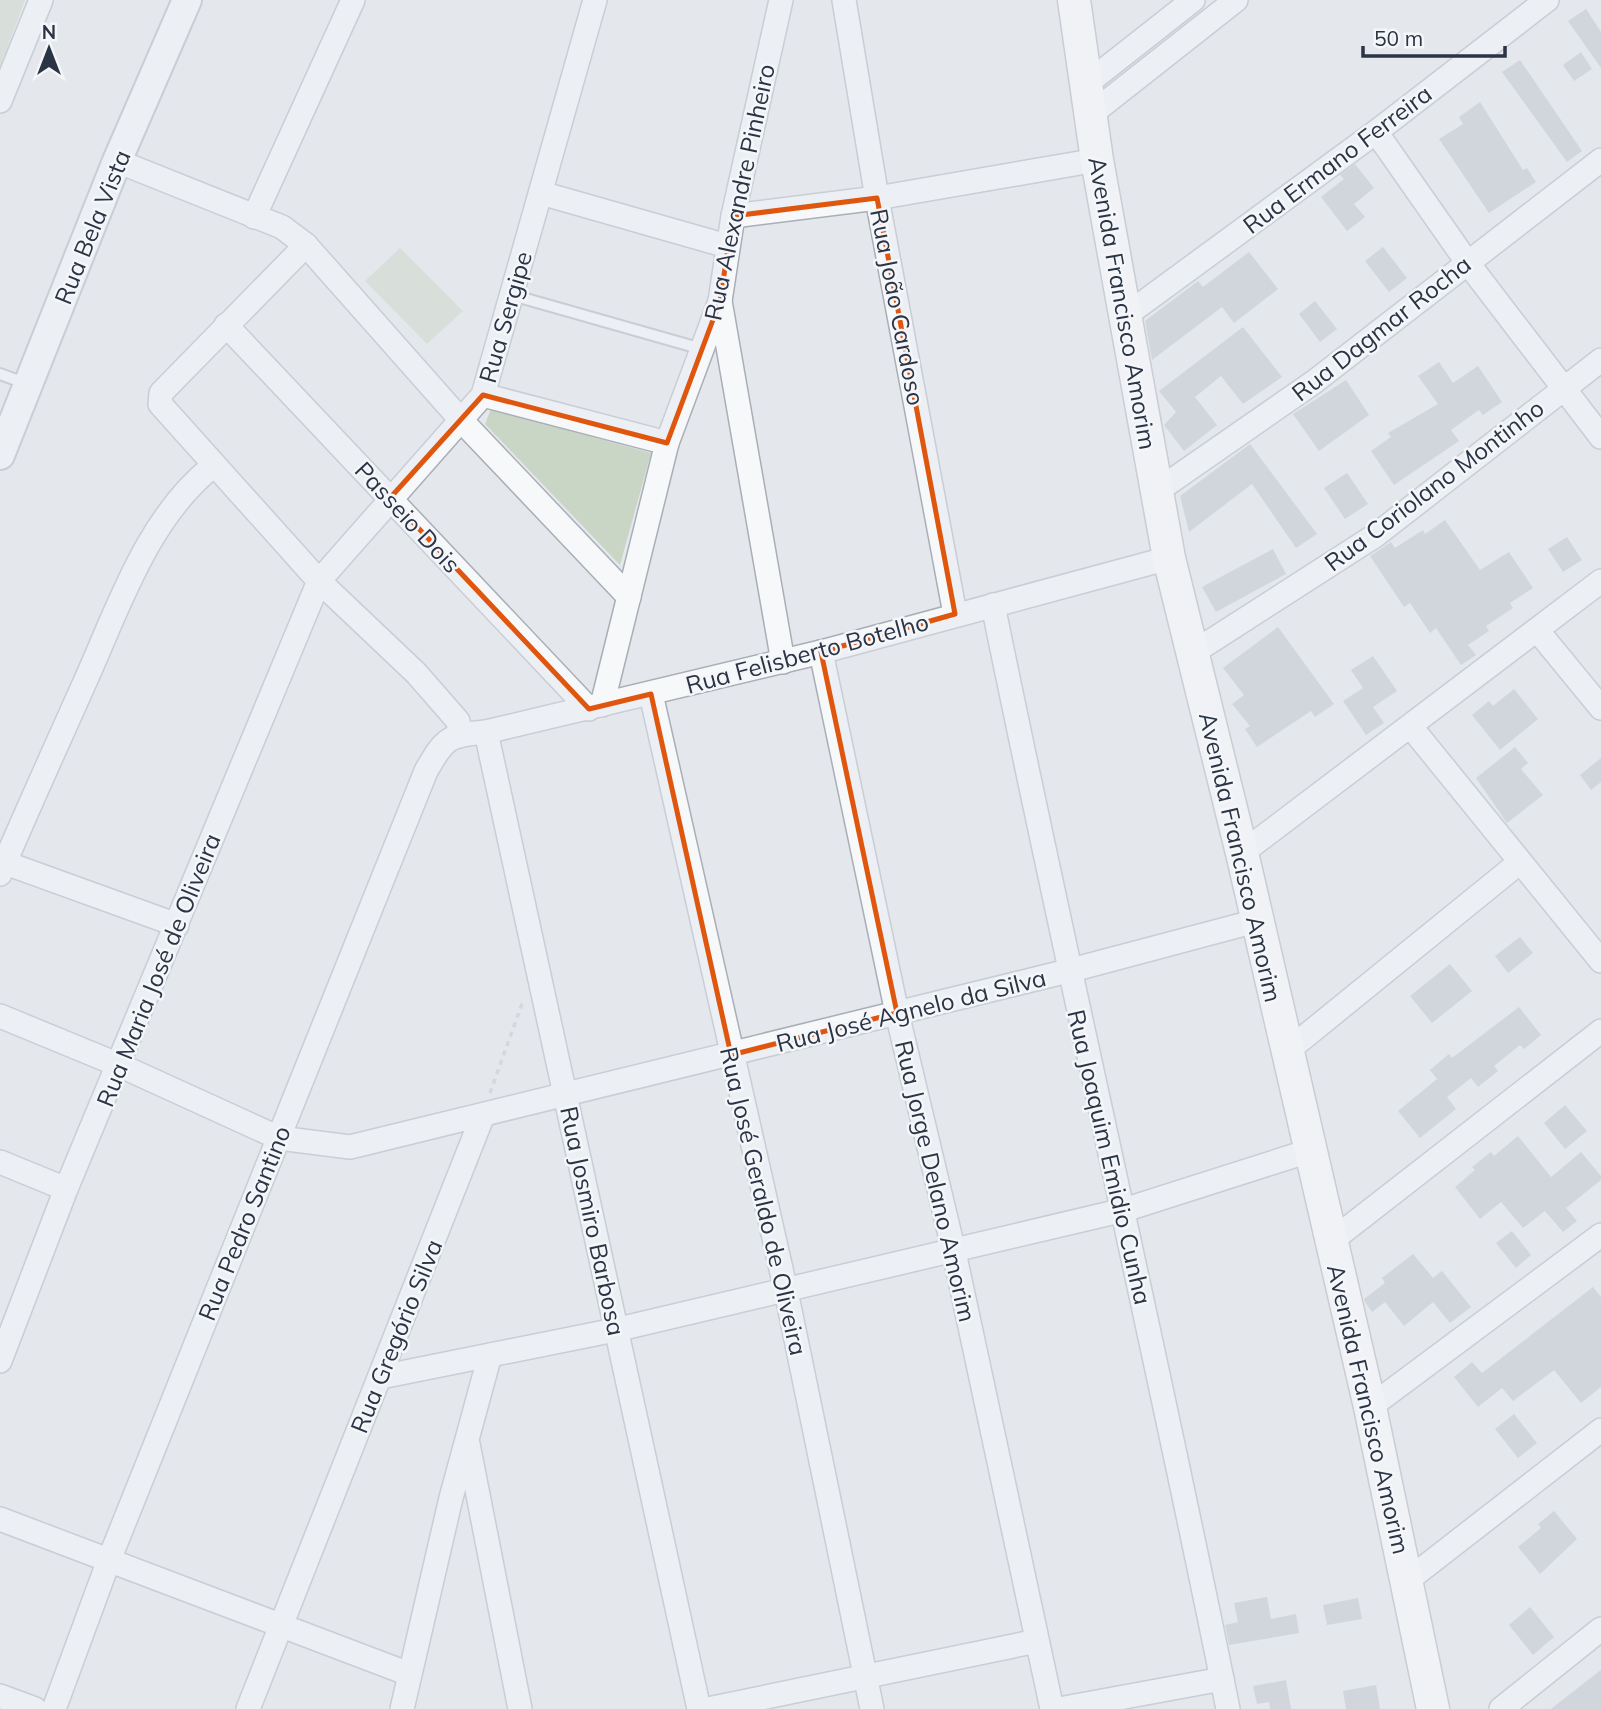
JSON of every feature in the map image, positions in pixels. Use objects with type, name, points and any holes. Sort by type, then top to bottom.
[{"type":"main road","name":"Avenida Francisco Amorim","points":[[1074,0],[1097,160],[1169,558],[1242,853],[1370,1407],[1433,1709]]},
{"type":"street","points":[[0,101],[41,0]]},
{"type":"street","name":"Rua Bela Vista","points":[[0,455],[117,161],[187,0]]},
{"type":"street","points":[[254,217],[353,0]]},
{"type":"street","name":"Rua Sergipe","points":[[319,581],[482,395],[595,0]]},
{"type":"street","name":"Rua Alexandre Pinheiro","points":[[595,707],[629,597],[667,443],[720,302],[733,216],[781,0]]},
{"type":"street","name":"Rua João Cardoso","points":[[844,0],[877,198],[955,614]]},
{"type":"street","points":[[1085,85],[1193,0]]},
{"type":"street","points":[[1090,116],[1236,0]]},
{"type":"street","name":"Rua Ermano Ferreira","points":[[1125,316],[1376,132],[1547,0]]},
{"type":"street","points":[[1376,132],[1467,262],[1601,437]]},
{"type":"street","name":"Rua Dagmar Rocha","points":[[1157,491],[1314,382],[1601,159]]},
{"type":"street","points":[[733,216],[877,198],[1097,160]]},
{"type":"street","points":[[117,161],[282,227],[306,245],[330,267],[460,419],[629,597]]},
{"type":"street","points":[[541,192],[727,246]]},
{"type":"street","points":[[306,245],[161,393],[161,407],[319,581],[416,673],[458,721],[452,738]]},
{"type":"street","points":[[720,302],[783,662]]},
{"type":"street","name":"Passeio Dois","points":[[226,325],[390,498],[595,707]]},
{"type":"street","name":"Rua Coriolano Montinho","points":[[1194,652],[1376,535],[1601,360]]},
{"type":"street","points":[[482,395],[667,443]]},
{"type":"street","points":[[177,925],[2,866],[130,581],[170,511],[195,480],[213,466]]},
{"type":"street","name":"Rua Felisberto Botelho","points":[[452,738],[783,662],[1169,558]]},
{"type":"street","name":"Rua Maria José de Oliveira","points":[[0,1361],[8,1314],[120,1065],[319,581]]},
{"type":"street","points":[[1242,853],[1412,727],[1601,581]]},
{"type":"street","name":"Rua Joaquim Emidio Cunha","points":[[993,605],[1068,971],[1124,1210],[1228,1709]]},
{"type":"street","points":[[1537,629],[1601,708]]},
{"type":"street","name":"Rua Jorge Delano Amorim","points":[[821,652],[897,1013],[954,1252],[1052,1709]]},
{"type":"street","name":"Rua José Geraldo de Oliveira","points":[[651,694],[786,1291],[872,1709]]},
{"type":"street","points":[[1412,727],[1601,961]]},
{"type":"street","name":"Rua Josmiro Barbosa","points":[[486,732],[699,1709]]},
{"type":"street","name":"Rua Pedro Santino","points":[[54,1709],[108,1560],[426,771],[452,738]]},
{"type":"street","points":[[1286,1052],[1520,862]]},
{"type":"street","name":"Rua José Agnelo da Silva","points":[[0,1016],[120,1065],[279,1138],[350,1147],[567,1096],[1068,971],[1256,921]]},
{"type":"street","points":[[1330,1242],[1601,1031]]},
{"type":"street","name":"Rua Gregório Silva","points":[[248,1709],[483,1115]]},
{"type":"street","points":[[381,1377],[615,1330],[954,1252],[1124,1210],[1309,1151]]},
{"type":"street","points":[[0,1162],[66,1189]]},
{"type":"street","points":[[1370,1407],[1601,1235]]},
{"type":"street","points":[[402,1709],[490,1355]]},
{"type":"street","points":[[1408,1580],[1601,1430]]},
{"type":"street","points":[[467,1441],[520,1709]]},
{"type":"street","points":[[0,1519],[281,1623],[409,1674]]},
{"type":"street","points":[[1501,1709],[1601,1629]]},
{"type":"street","points":[[708,1709],[1037,1641]]},
{"type":"street","points":[[1059,1709],[1222,1679]]},
{"type":"street","points":[[0,1696],[35,1709]]},
{"type":"lane","points":[[512,295],[702,349]]},
{"type":"lane","points":[[0,374],[29,384]]},
{"type":"path","points":[[483,1115],[524,999]]},
{"type":"highlighted area","points":[[877,198],[955,614],[821,652],[897,1013],[731,1055],[651,694],[589,709],[390,498],[483,395],[667,443],[720,301],[733,216]]},
{"type":"green space","points":[[0,0],[25,0],[0,67]]},
{"type":"green space","points":[[400,248],[463,311],[427,344],[365,281]]},
{"type":"green space","points":[[491,409],[651,453],[620,565],[485,424]]},
{"type":"building","points":[[1586,9],[1601,32],[1601,68],[1568,21]]},
{"type":"building","points":[[1581,52],[1592,69],[1574,81],[1563,65]]},
{"type":"building","points":[[1520,60],[1582,151],[1567,162],[1502,72]]},
{"type":"building","points":[[1480,102],[1523,170],[1527,168],[1536,182],[1489,213],[1439,139],[1463,124],[1459,117]]},
{"type":"building","points":[[1355,164],[1374,188],[1354,204],[1365,217],[1347,231],[1321,197],[1344,179],[1340,175]]},
{"type":"building","points":[[1383,247],[1407,278],[1389,292],[1365,261]]},
{"type":"building","points":[[1249,252],[1278,289],[1234,323],[1222,307],[1152,360],[1145,321],[1198,281],[1203,287]]},
{"type":"building","points":[[1315,301],[1337,329],[1320,342],[1299,314]]},
{"type":"building","points":[[1243,327],[1282,377],[1243,404],[1221,376],[1195,397],[1217,425],[1184,451],[1164,425],[1176,412],[1159,391]]},
{"type":"building","points":[[1439,362],[1453,383],[1478,366],[1502,402],[1483,415],[1479,410],[1451,430],[1459,441],[1394,485],[1371,451],[1391,437],[1388,433],[1438,404],[1418,376]]},
{"type":"building","points":[[1346,380],[1369,415],[1319,451],[1293,414]]},
{"type":"building","points":[[1250,444],[1317,534],[1296,548],[1252,484],[1189,532],[1180,496]]},
{"type":"building","points":[[1347,473],[1368,504],[1345,519],[1324,488]]},
{"type":"building","points":[[1445,520],[1480,570],[1509,552],[1533,588],[1510,603],[1513,608],[1486,626],[1489,631],[1468,645],[1476,655],[1461,665],[1436,628],[1430,633],[1410,603],[1404,607],[1370,556],[1391,542],[1395,548],[1423,530],[1425,534]]},
{"type":"building","points":[[1567,537],[1582,560],[1563,572],[1548,549]]},
{"type":"building","points":[[1273,549],[1286,574],[1216,612],[1202,587]]},
{"type":"building","points":[[1278,627],[1334,704],[1315,717],[1311,711],[1257,747],[1245,729],[1250,726],[1232,704],[1244,695],[1223,668]]},
{"type":"building","points":[[1373,656],[1397,691],[1373,707],[1384,723],[1366,735],[1343,701],[1363,688],[1351,670]]},
{"type":"building","points":[[1514,689],[1538,719],[1500,750],[1472,715],[1489,701],[1493,706]]},
{"type":"building","points":[[1515,747],[1528,763],[1521,769],[1543,795],[1507,823],[1476,778]]},
{"type":"building","points":[[1601,758],[1601,782],[1591,790],[1580,775]]},
{"type":"building","points":[[1520,937],[1533,953],[1508,973],[1495,956]]},
{"type":"building","points":[[1450,964],[1472,991],[1432,1023],[1410,996]]},
{"type":"building","points":[[1519,1007],[1541,1035],[1524,1049],[1520,1045],[1494,1066],[1498,1071],[1478,1087],[1471,1078],[1447,1097],[1456,1109],[1420,1138],[1398,1111],[1437,1079],[1430,1070],[1449,1054],[1452,1058]]},
{"type":"building","points":[[1565,1105],[1587,1131],[1565,1149],[1544,1123]]},
{"type":"building","points":[[1518,1136],[1551,1177],[1581,1152],[1601,1176],[1601,1180],[1566,1208],[1577,1221],[1563,1232],[1545,1211],[1523,1228],[1501,1202],[1480,1219],[1455,1187],[1475,1170],[1472,1167],[1491,1152],[1494,1156]]},
{"type":"building","points":[[1512,1231],[1531,1255],[1516,1268],[1496,1243]]},
{"type":"building","points":[[1413,1254],[1433,1278],[1442,1271],[1471,1307],[1450,1323],[1433,1302],[1404,1326],[1385,1302],[1372,1312],[1364,1299],[1385,1283],[1382,1278]]},
{"type":"building","points":[[1593,1287],[1601,1297],[1601,1387],[1581,1403],[1554,1370],[1513,1401],[1502,1388],[1478,1407],[1454,1377],[1472,1362],[1482,1373]]},
{"type":"building","points":[[1514,1414],[1537,1443],[1518,1458],[1495,1429]]},
{"type":"building","points":[[1554,1511],[1577,1539],[1540,1574],[1518,1547],[1541,1528],[1538,1524]]},
{"type":"building","points":[[1267,1597],[1271,1619],[1296,1614],[1299,1633],[1229,1645],[1225,1625],[1238,1622],[1234,1603]]},
{"type":"building","points":[[1358,1598],[1362,1619],[1327,1625],[1323,1605]]},
{"type":"building","points":[[1530,1607],[1554,1637],[1533,1655],[1509,1625]]},
{"type":"building","points":[[1601,1670],[1601,1709],[1551,1709],[1584,1683]]},
{"type":"building","points":[[1286,1680],[1291,1709],[1270,1709],[1269,1702],[1257,1704],[1253,1686]]},
{"type":"building","points":[[1376,1685],[1380,1709],[1346,1709],[1343,1691]]}]
